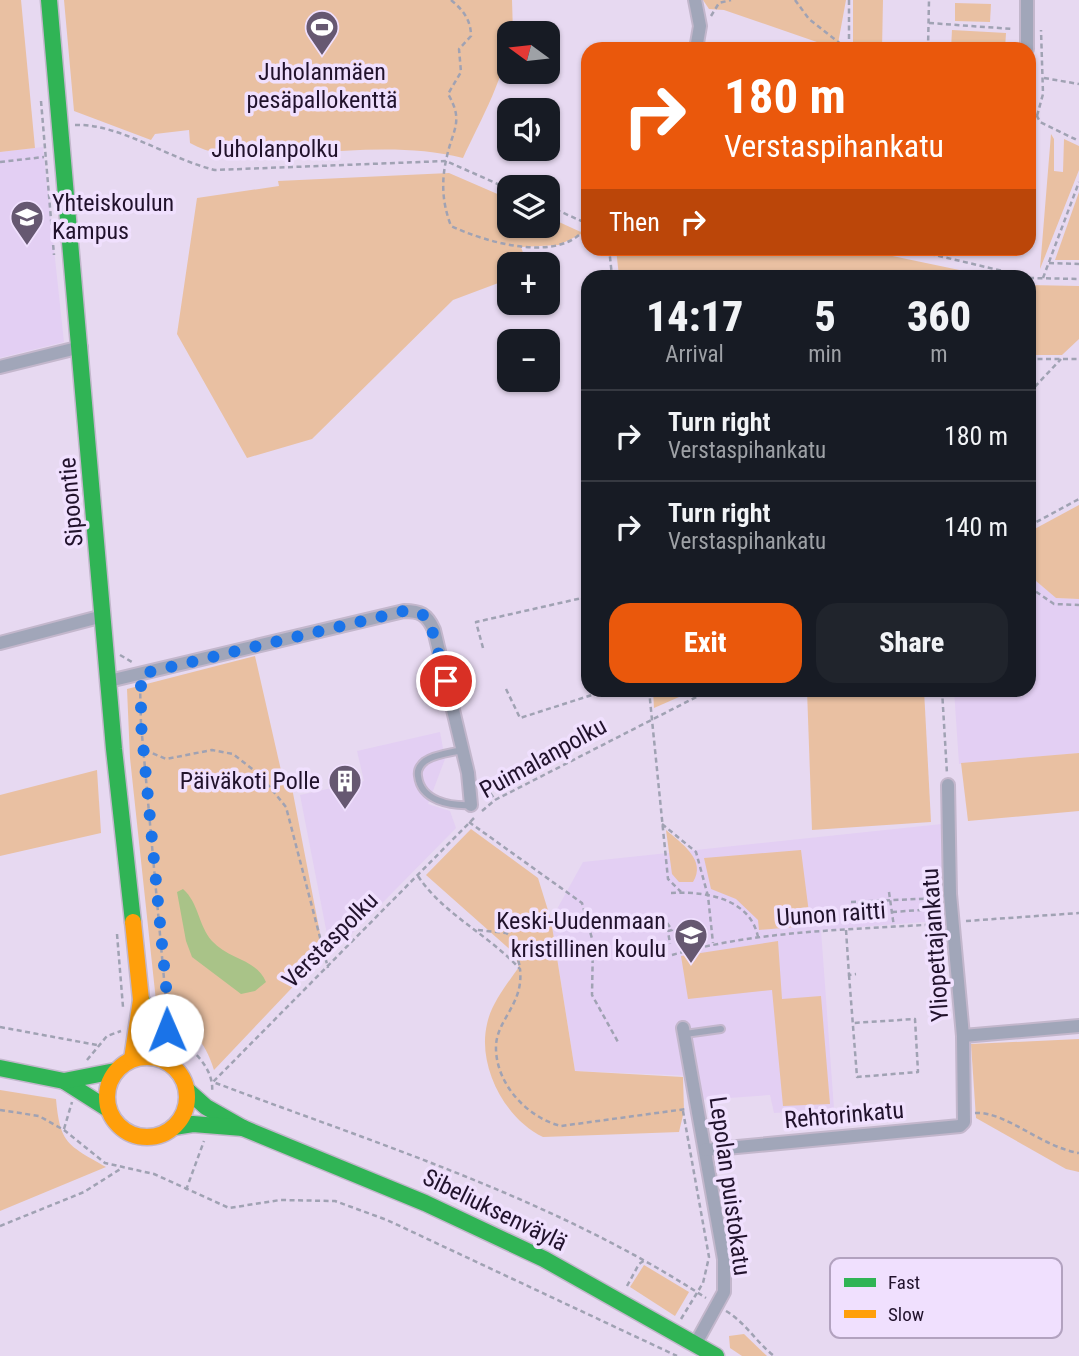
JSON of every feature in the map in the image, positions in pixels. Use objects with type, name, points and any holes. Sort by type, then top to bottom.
[{"type":"street","name":"Sipoontie","points":[[49,0],[103,616],[141,1000],[132,1059]]},
{"type":"street","points":[[695,0],[700,26],[697,42]]},
{"type":"street","points":[[1027,0],[1027,42]]},
{"type":"street","points":[[0,367],[81,347]]},
{"type":"street","points":[[109,681],[404,611],[417,611],[429,619],[434,630],[462,750],[471,805]]},
{"type":"street","points":[[0,643],[103,616]]},
{"type":"street","name":"Yliopettajankatu","points":[[948,785],[950,902],[963,1036],[965,1107]]},
{"type":"street","name":"Sipoontie","points":[[141,1000],[147,1008],[163,1059]]},
{"type":"street","points":[[963,1036],[1079,1026]]},
{"type":"street","name":"Lepolan puistokatu","points":[[684,1031],[724,1259],[724,1292],[696,1343]]},
{"type":"street","points":[[0,1068],[64,1081],[108,1109],[123,1130],[135,1136],[162,1135],[174,1127],[183,1116],[187,1090],[183,1077],[163,1059],[150,1056],[132,1059],[115,1071],[64,1081]]},
{"type":"street","points":[[108,1109],[106,1096],[115,1071]]},
{"type":"street","name":"Sibeliuksenväylä","points":[[187,1090],[199,1105],[225,1116],[243,1128],[396,1188],[509,1241],[621,1298],[716,1356]]},
{"type":"street","name":"Rehtorinkatu","points":[[705,1150],[960,1126],[965,1107]]},
{"type":"street","name":"Sibeliuksenväylä","points":[[174,1127],[193,1124],[243,1128]]},
{"type":"lane","points":[[462,750],[435,756],[423,762],[418,774],[422,789],[436,800],[471,805]]},
{"type":"lane","points":[[684,1031],[721,1029]]},
{"type":"path","points":[[451,0],[463,10],[471,27],[471,36],[459,49],[461,72],[448,94],[458,118],[446,161],[443,202],[452,226],[471,235],[515,248],[559,245],[581,234]]},
{"type":"path","points":[[700,26],[708,21],[719,1],[731,0]]},
{"type":"path","points":[[795,0],[810,19],[839,42]]},
{"type":"path","points":[[848,42],[849,0]]},
{"type":"path","points":[[928,42],[929,0]]},
{"type":"path","points":[[929,23],[1027,30]]},
{"type":"path","points":[[1041,26],[1044,78],[1037,116],[1040,122],[1056,132],[1079,141]]},
{"type":"path","points":[[1044,78],[1079,84]]},
{"type":"path","name":"Juholanpolku","points":[[42,127],[85,124],[107,130],[190,164],[215,170],[446,161],[497,183]]},
{"type":"path","points":[[0,162],[44,157]]},
{"type":"path","points":[[1043,278],[1079,182]]},
{"type":"path","points":[[560,211],[581,221]]},
{"type":"path","points":[[939,256],[998,270]]},
{"type":"path","points":[[1049,263],[1079,264]]},
{"type":"path","points":[[1036,278],[1079,279]]},
{"type":"path","points":[[1036,359],[1079,359]]},
{"type":"path","points":[[1036,386],[1061,359]]},
{"type":"path","points":[[1036,522],[1079,499]]},
{"type":"path","points":[[1036,592],[1054,604],[1079,605]]},
{"type":"path","points":[[482,648],[476,622],[581,598]]},
{"type":"path","points":[[141,674],[144,749],[167,1030]]},
{"type":"path","points":[[506,689],[520,718],[586,697]]},
{"type":"path","points":[[649,697],[668,879],[681,892]]},
{"type":"path","name":"Puimalanpolku","points":[[470,822],[495,800],[696,697]]},
{"type":"path","points":[[942,697],[948,785]]},
{"type":"path","points":[[144,749],[166,759],[212,750],[233,754],[260,775],[286,807],[328,968]]},
{"type":"path","points":[[470,822],[582,903],[590,922],[593,942],[592,995],[618,1042]]},
{"type":"path","name":"Verstaspolku","points":[[470,822],[213,1082],[491,1186],[645,1261]]},
{"type":"path","points":[[662,824],[696,852],[708,896],[713,943]]},
{"type":"path","points":[[418,876],[451,913],[478,930],[520,969]]},
{"type":"path","points":[[889,892],[894,927]]},
{"type":"path","points":[[671,893],[708,896],[736,905],[753,923],[758,937]]},
{"type":"path","points":[[851,901],[950,902]]},
{"type":"path","points":[[892,912],[950,902]]},
{"type":"path","name":"Uunon raitti","points":[[672,955],[713,943],[758,937],[1079,913]]},
{"type":"path","points":[[478,930],[506,933],[512,937],[520,969],[519,995],[496,1045],[505,1080],[528,1111],[542,1121],[561,1126],[682,1110],[709,1257],[697,1292],[674,1331]]},
{"type":"path","points":[[846,930],[857,1077],[918,1072],[915,1018],[853,1023]]},
{"type":"path","points":[[668,931],[670,944]]},
{"type":"path","points":[[849,975],[856,974]]},
{"type":"path","points":[[0,1027],[97,1045]]},
{"type":"path","points":[[965,1107],[989,1112],[1049,1145],[1079,1153]]},
{"type":"path","points":[[0,1110],[39,1116],[64,1130],[105,1163],[154,1174],[229,1208],[280,1200],[335,1201],[399,1226],[677,1356]]},
{"type":"path","points":[[0,1226],[83,1192],[122,1168]]},
{"type":"path","points":[[626,1287],[639,1264],[645,1261],[743,1321],[752,1336],[774,1356]]},
{"type":"shaded area","points":[[0,0],[21,0],[35,148],[0,152]]},
{"type":"shaded area","points":[[64,0],[512,0],[513,21],[497,21],[497,84],[463,158],[424,151],[385,150],[232,156],[190,143],[189,130],[155,134],[151,140],[74,111]]},
{"type":"shaded area","points":[[703,0],[846,0],[838,42],[817,42],[724,10],[709,9]]},
{"type":"shaded area","points":[[853,0],[883,0],[882,42],[853,42]]},
{"type":"shaded area","points":[[955,3],[991,4],[990,22],[955,21]]},
{"type":"shaded area","points":[[952,30],[1006,33],[1005,42],[951,42]]},
{"type":"shaded area","points":[[1051,134],[1054,139],[1054,171],[1063,172],[1064,139],[1079,146],[1079,170],[1040,269]]},
{"type":"shaded area","name":"Yhteiskoulun Kampus","points":[[43,147],[64,342],[0,358],[0,152]]},
{"type":"shaded area","points":[[449,173],[497,194],[497,238],[560,238],[560,222],[581,234],[559,245],[521,247],[523,252],[497,252],[497,284],[453,300],[312,439],[247,458],[177,334],[197,198],[279,186],[278,181]]},
{"type":"shaded area","points":[[1079,192],[1079,260],[1055,260]]},
{"type":"shaded area","points":[[617,256],[892,256],[959,270],[618,270]]},
{"type":"shaded area","points":[[1036,285],[1079,286],[1079,339],[1062,355],[1036,355]]},
{"type":"shaded area","points":[[1079,505],[1079,599],[1056,598],[1036,581],[1036,528]]},
{"type":"shaded area","points":[[1036,581],[1056,598],[1079,599],[1079,753],[959,764],[954,697],[1036,697]]},
{"type":"shaded area","points":[[255,656],[285,788],[292,788],[324,954],[214,1070],[205,1048],[193,1033],[157,1010],[130,758],[127,689]]},
{"type":"shaded area","points":[[653,697],[679,697],[654,708]]},
{"type":"shaded area","points":[[807,697],[924,697],[931,822],[812,830]]},
{"type":"shaded area","points":[[440,732],[445,759],[428,804],[450,811],[456,828],[331,955],[300,795],[364,781],[357,751]]},
{"type":"shaded area","points":[[1079,753],[1079,811],[968,821],[961,763]]},
{"type":"shaded area","points":[[97,770],[101,833],[0,856],[0,795]]},
{"type":"shaded area","name":"Keski-Uudenmaan kristillinen koulu","points":[[942,824],[950,920],[821,930],[834,1109],[774,1113],[770,1095],[701,1100],[693,1076],[575,1071],[551,920],[583,862]]},
{"type":"shaded area","points":[[471,829],[538,878],[551,920],[575,1071],[683,1077],[684,1111],[679,1132],[543,1137],[529,1129],[506,1104],[490,1073],[485,1040],[492,1009],[519,967],[515,954],[426,875]]},
{"type":"shaded area","points":[[666,830],[685,846],[695,859],[697,866],[693,882],[679,882],[672,874]]},
{"type":"shaded area","points":[[801,850],[810,921],[806,921],[807,926],[759,930],[758,920],[736,899],[711,889],[704,858]]},
{"type":"shaded area","points":[[183,889],[212,941],[262,974],[266,982],[255,991],[241,994],[192,957],[186,941],[177,892]]},
{"type":"shaded area","points":[[778,941],[782,999],[821,996],[830,1104],[783,1106],[772,990],[688,999],[681,956]]},
{"type":"shaded area","points":[[1079,1039],[1079,1172],[1066,1169],[976,1118],[971,1044]]},
{"type":"shaded area","points":[[0,1090],[56,1099],[60,1126],[68,1142],[106,1167],[0,1211]]},
{"type":"shaded area","points":[[644,1265],[689,1292],[675,1316],[630,1287]]},
{"type":"shaded area","points":[[744,1334],[767,1356],[742,1356],[730,1348],[729,1336]]},
{"type":"traffic: fast","points":[[49,0],[114,749],[133,922]]},
{"type":"traffic: fast","points":[[141,1000],[147,1008],[163,1059]]},
{"type":"traffic: fast","points":[[0,1068],[64,1081],[108,1109]]},
{"type":"traffic: fast","points":[[64,1081],[115,1071]]},
{"type":"traffic: fast","points":[[187,1090],[206,1107],[243,1128],[425,1203],[544,1259],[716,1356]]},
{"type":"traffic: fast","points":[[174,1127],[193,1124],[243,1128]]},
{"type":"traffic: slow","points":[[132,1059],[141,1000],[133,922]]},
{"type":"traffic: slow","points":[[139,1057],[155,1057],[176,1068],[187,1089],[187,1097],[187,1105],[176,1126],[155,1137],[139,1137],[125,1131],[113,1119],[107,1105],[107,1089],[113,1075],[125,1063],[139,1057]]},
{"type":"place","name":"Juholanmäen pesäpallokenttä","points":[[322,57]]},
{"type":"place","name":"Yhteiskoulun Kampus","points":[[27,247]]},
{"type":"place","name":"Päiväkoti Polle","points":[[345,811]]},
{"type":"place","name":"Keski-Uudenmaan kristillinen koulu","points":[[691,965]]},
{"type":"route","points":[[167,1030],[169,1018],[141,724],[141,674],[404,611],[417,611],[429,619],[434,630],[446,681]]}]
